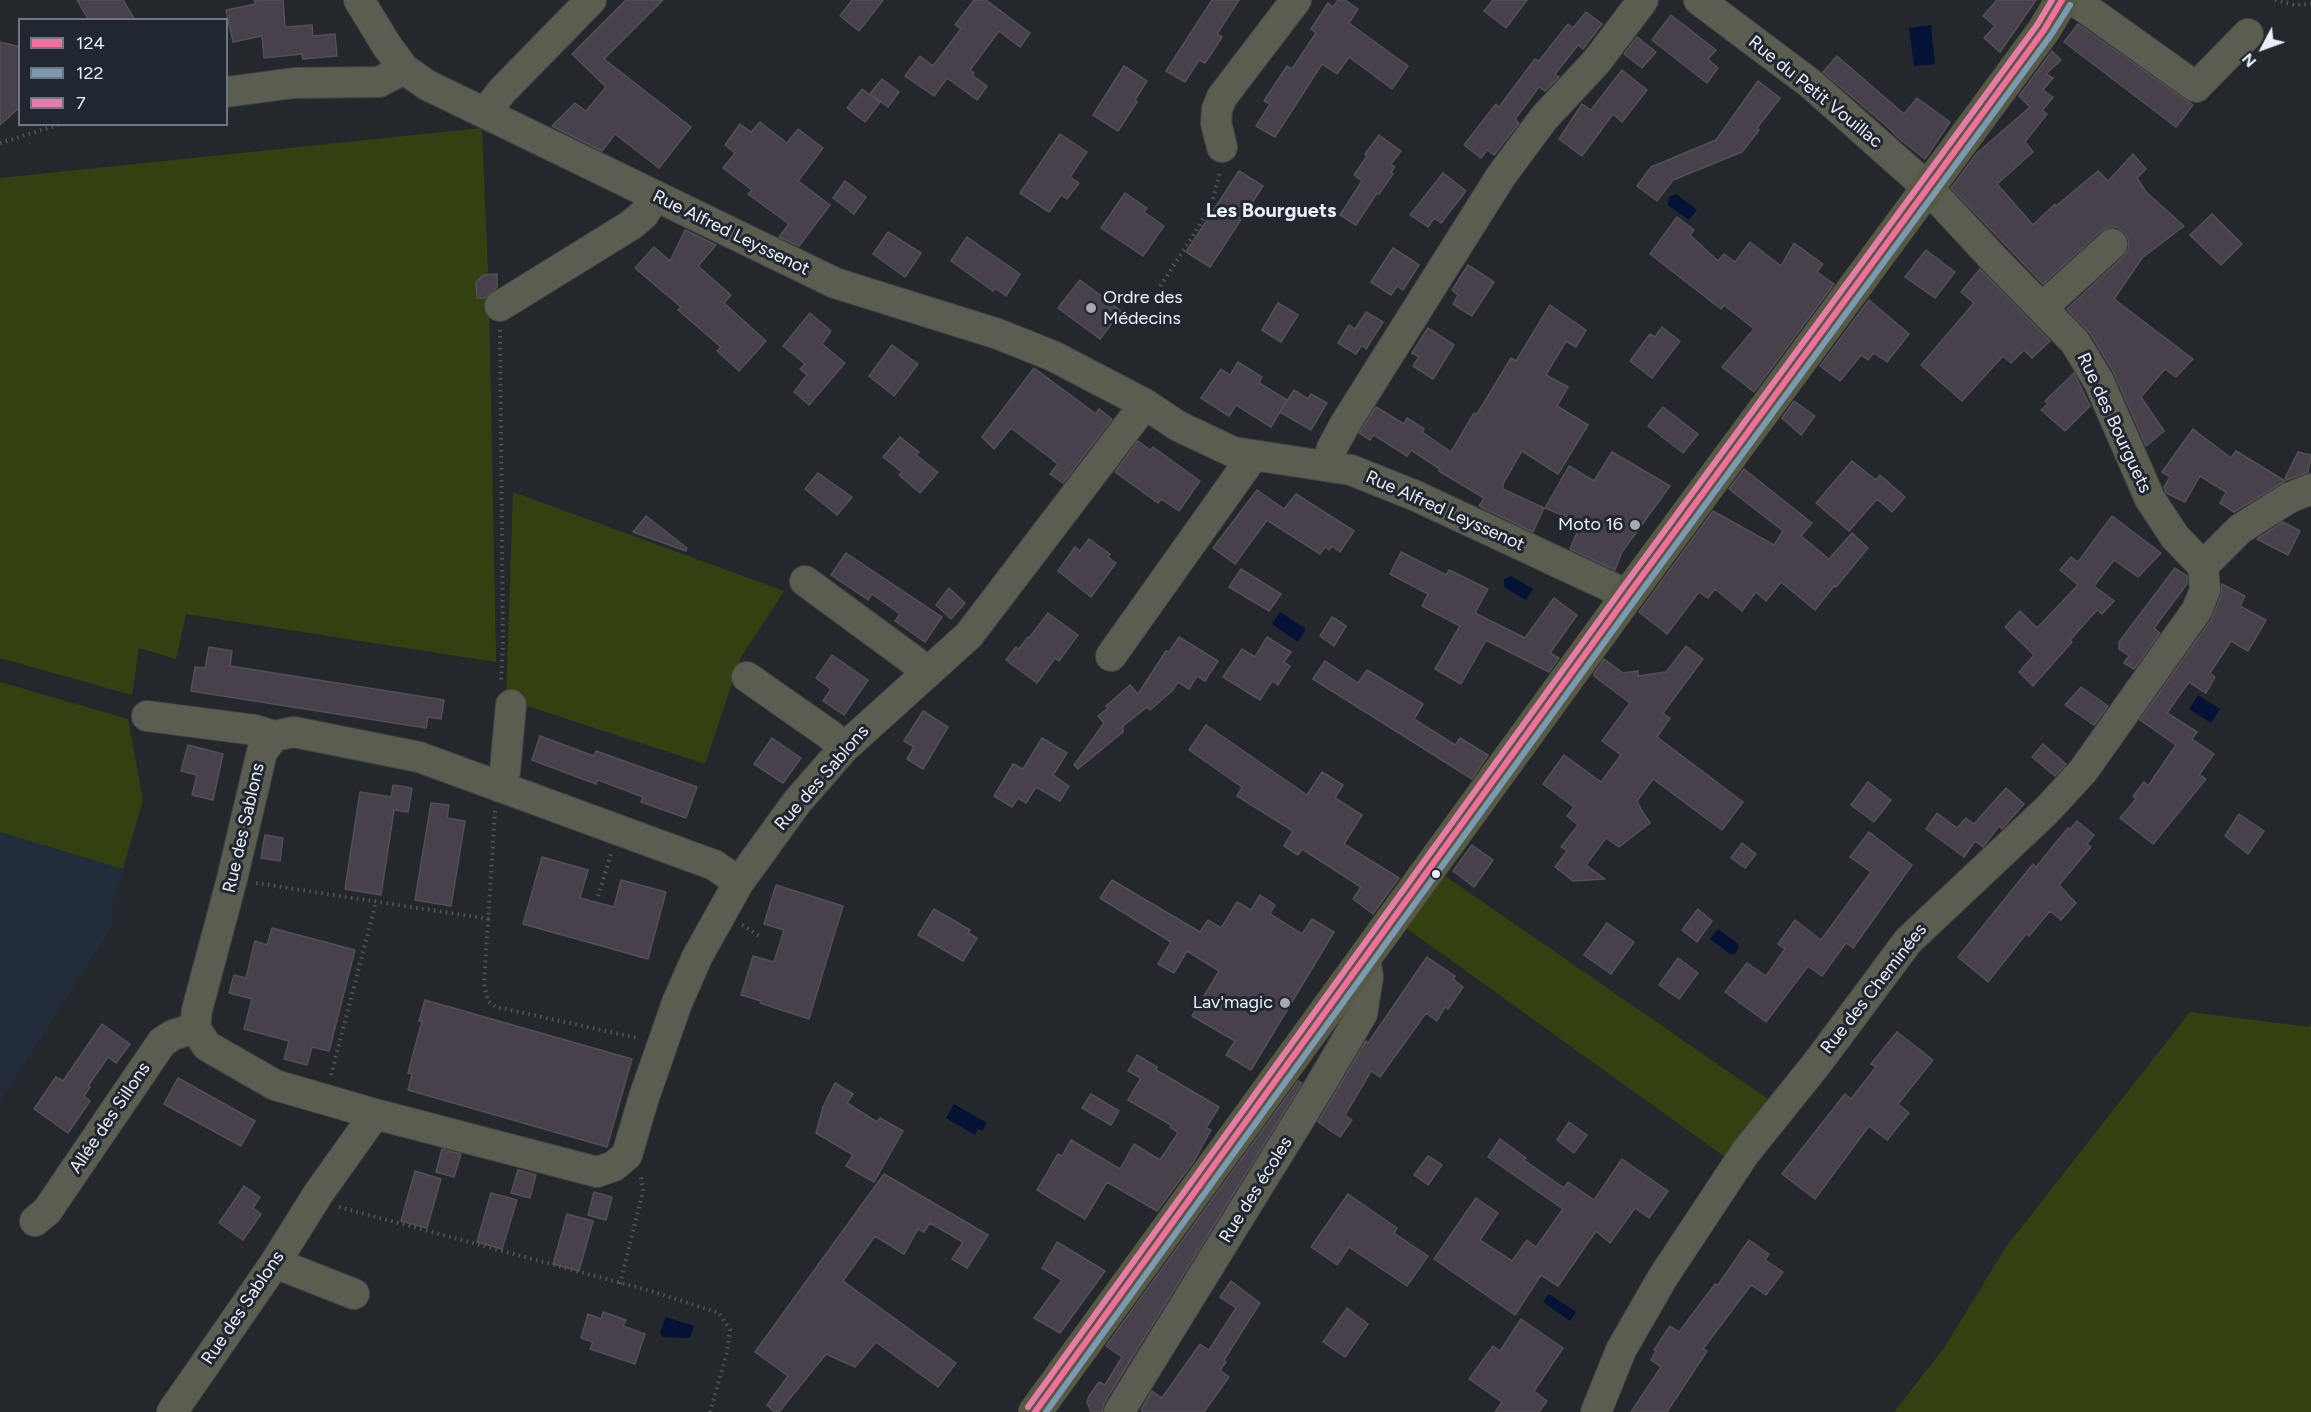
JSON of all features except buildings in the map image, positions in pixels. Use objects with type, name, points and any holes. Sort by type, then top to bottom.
[{"type":"main road","points":[[1035,1412],[1628,595],[2044,30],[2062,0]]},
{"type":"street","name":"Rue Alfred Leyssenot","points":[[359,0],[404,69],[427,85],[835,283],[998,334],[1053,356],[1145,404],[1178,426],[1233,452],[1351,470],[1416,496],[1628,595]]},
{"type":"street","points":[[486,112],[502,91],[591,0]]},
{"type":"street","points":[[1222,147],[1216,123],[1217,109],[1222,97],[1296,0]]},
{"type":"street","points":[[1327,466],[1332,448],[1345,424],[1501,176],[1544,118],[1597,61],[1643,0]]},
{"type":"street","name":"Rue du Petit Vouillac","points":[[1699,0],[1811,84],[1928,187]]},
{"type":"street","points":[[2074,0],[2196,87],[2248,34]]},
{"type":"street","points":[[228,92],[294,83],[379,82],[404,69]]},
{"type":"street","name":"Rue des Bourguets","points":[[1928,187],[2075,342],[2099,382],[2150,499],[2175,537],[2203,566]]},
{"type":"street","points":[[500,306],[631,225],[644,214],[654,197]]},
{"type":"street","points":[[2043,307],[2112,244]]},
{"type":"street","name":"Rue des Sablons","points":[[274,736],[262,752],[232,879],[197,1010],[195,1028],[207,1046],[275,1086],[597,1172],[615,1166],[627,1155],[676,1003],[697,957],[739,882],[797,802],[844,748],[969,636],[1145,404]]},
{"type":"street","points":[[1112,656],[1253,456]]},
{"type":"street","points":[[2203,566],[2240,529],[2289,498],[2311,489]]},
{"type":"street","name":"Rue des Cheminées","points":[[1596,1412],[1621,1350],[1663,1277],[1745,1153],[1818,1062],[1908,940],[2046,811],[2083,771],[2196,610],[2205,590],[2203,566]]},
{"type":"street","points":[[804,581],[914,661],[925,675]]},
{"type":"street","points":[[747,677],[830,735],[844,748]]},
{"type":"street","points":[[498,799],[506,771],[506,697]]},
{"type":"street","points":[[147,716],[255,730],[274,736],[294,732],[419,758],[498,799],[619,831],[714,865],[739,882]]},
{"type":"street","name":"Rue des écoles","points":[[1119,1412],[1362,1014],[1368,977],[1365,959]]},
{"type":"street","name":"Allée des Sillons","points":[[35,1221],[47,1211],[162,1042],[173,1035],[195,1028]]},
{"type":"street","name":"Rue des Sablons","points":[[172,1412],[275,1263],[318,1194],[375,1114]]},
{"type":"street","points":[[275,1263],[354,1294]]},
{"type":"path","points":[[2275,0],[2294,5],[2311,4]]},
{"type":"path","points":[[0,143],[55,126]]},
{"type":"path","points":[[1159,298],[1161,285],[1199,226],[1213,199],[1220,173],[1222,147]]},
{"type":"path","points":[[500,306],[503,643],[506,697]]},
{"type":"path","points":[[498,799],[484,984],[488,1000],[496,1007],[663,1043]]},
{"type":"path","points":[[598,896],[619,831]]},
{"type":"path","points":[[232,879],[489,919]]},
{"type":"path","points":[[329,1086],[376,902]]},
{"type":"path","points":[[621,1284],[644,1191],[640,1174]]},
{"type":"path","points":[[332,1205],[651,1292],[719,1313],[730,1329],[727,1352],[710,1412]]},
{"type":"shaded area","points":[[0,832],[123,869],[114,897],[112,926],[0,1101]]},
{"type":"green space","points":[[482,128],[488,274],[497,274],[498,298],[489,299],[496,662],[186,614],[176,659],[139,648],[132,695],[0,658],[0,178]]},
{"type":"green space","points":[[513,492],[784,591],[740,659],[705,764],[506,699]]},
{"type":"green space","points":[[0,682],[128,719],[143,800],[123,869],[0,832]]},
{"type":"green space","points":[[1445,876],[1771,1101],[1725,1157],[1406,928]]},
{"type":"green space","points":[[2190,1012],[2309,1027],[2311,1023],[2311,1412],[1894,1412],[1944,1348],[2006,1247]]},
{"type":"water","points":[[1931,25],[1935,64],[1914,66],[1909,28]]},
{"type":"water","points":[[1676,194],[1697,210],[1689,220],[1668,205],[1669,197]]},
{"type":"water","points":[[1511,576],[1533,589],[1526,600],[1504,587],[1504,579]]},
{"type":"water","points":[[1280,612],[1306,629],[1298,642],[1272,624]]},
{"type":"water","points":[[2198,695],[2220,709],[2211,723],[2189,709]]},
{"type":"water","points":[[1718,929],[1738,944],[1739,948],[1735,954],[1730,954],[1710,939]]},
{"type":"water","points":[[954,1104],[987,1123],[982,1131],[978,1129],[975,1135],[946,1118]]},
{"type":"water","points":[[1549,1294],[1576,1312],[1570,1321],[1543,1302]]},
{"type":"water","points":[[666,1317],[694,1326],[690,1338],[663,1337],[660,1333]]},
{"type":"transit line","name":"7","points":[[1028,1407],[1621,590],[2037,25],[2052,0]]},
{"type":"transit line","name":"124","points":[[1035,1412],[1628,595],[2044,30],[2062,0]]},
{"type":"transit line","name":"122","points":[[1046,1412],[1635,600],[2051,35],[2070,5]]},
{"type":"place","name":"Ordre des Médecins","points":[[1091,308]]},
{"type":"place","name":"Moto 16","points":[[1635,525]]},
{"type":"place","name":"Lav'magic","points":[[1285,1003]]},
{"type":"district","name":"Les Bourguets","points":[[1271,211]]}]
